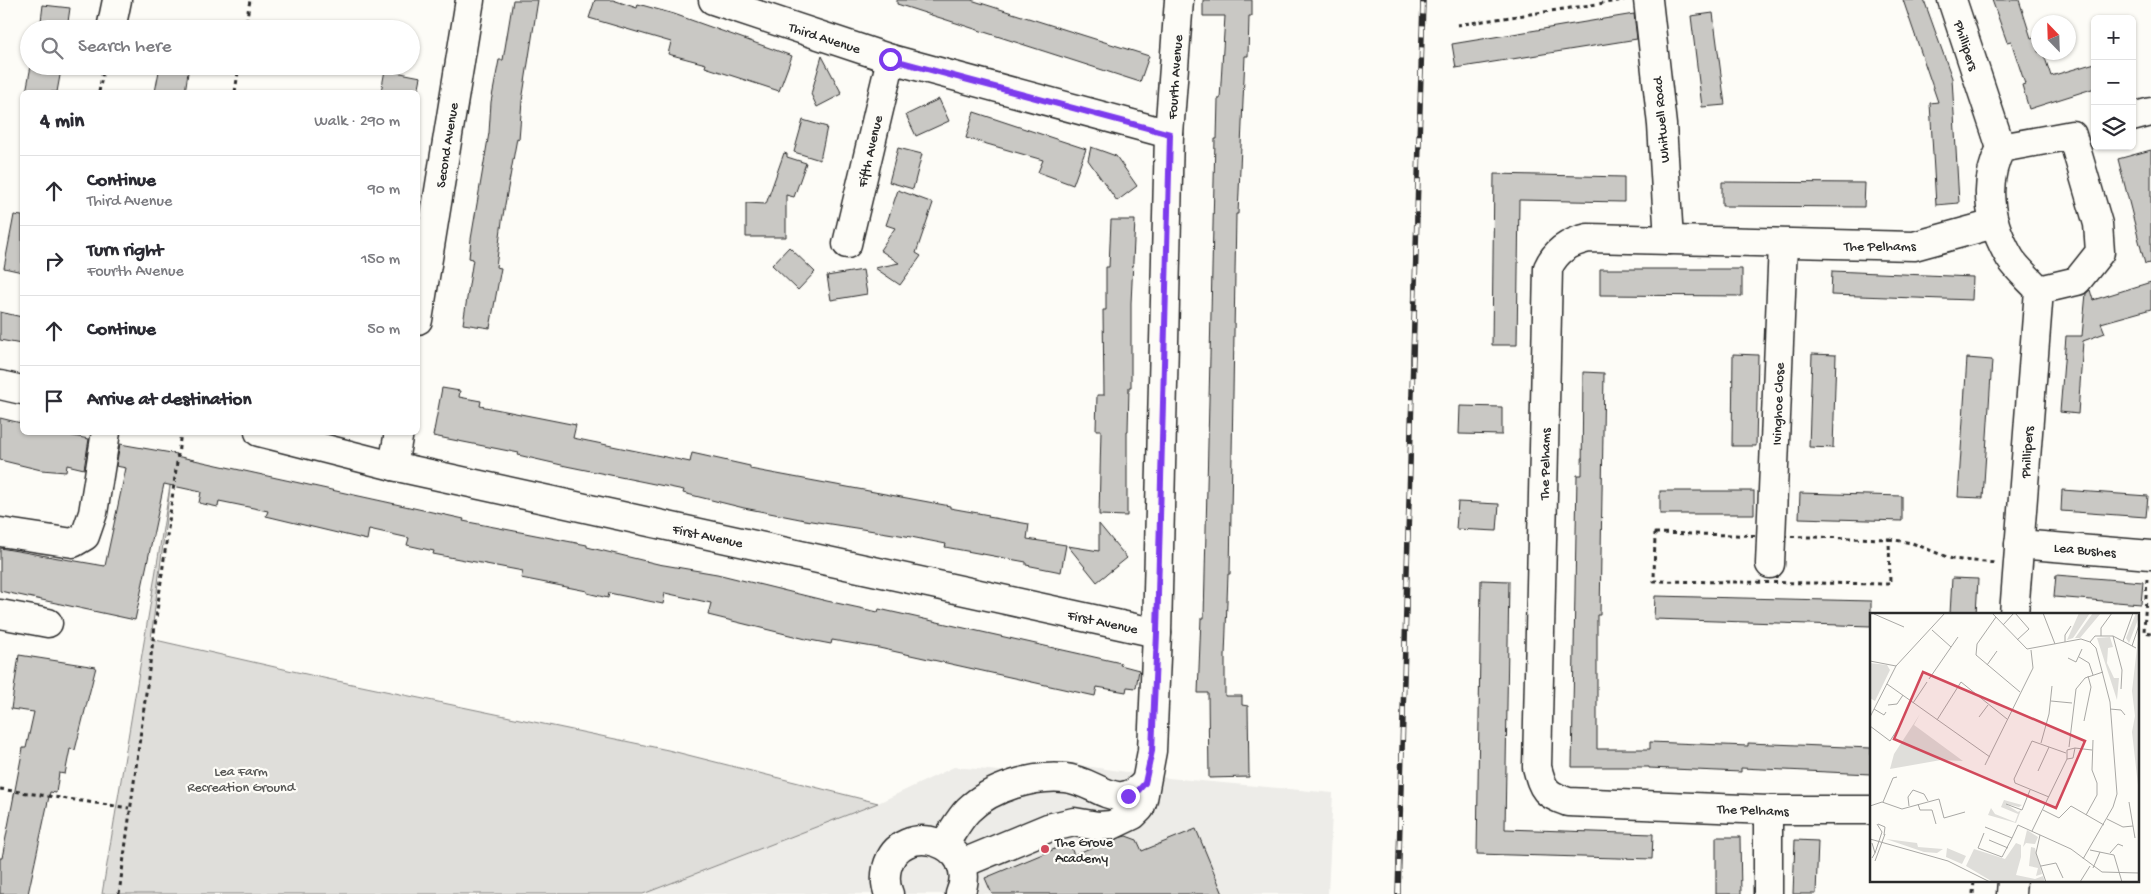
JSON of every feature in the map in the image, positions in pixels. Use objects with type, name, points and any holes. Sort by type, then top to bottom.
[{"type":"street","points":[[114,20],[117,0]]},
{"type":"street","name":"Second Avenue","points":[[420,308],[470,0]]},
{"type":"street","name":"Third Avenue","points":[[712,0],[890,59],[1170,134]]},
{"type":"street","name":"Fourth Avenue","points":[[952,854],[1074,822],[1098,826],[1112,825],[1125,820],[1140,808],[1152,751],[1157,633],[1170,134],[1179,0]]},
{"type":"street","name":"Whitwell Road","points":[[1648,0],[1662,125],[1669,240]]},
{"type":"street","name":"Phillipers","points":[[1952,0],[2001,148]]},
{"type":"street","name":"Fifth Avenue","points":[[846,244],[890,59]]},
{"type":"street","points":[[2136,116],[2151,112]]},
{"type":"street","points":[[2083,132],[2098,224],[2100,252],[2077,281],[2039,290],[2011,259],[1994,224],[1989,189],[1992,166],[2001,148],[2083,132]]},
{"type":"street","name":"The Pelhams","points":[[1870,810],[1768,810],[1568,802],[1554,797],[1543,788],[1537,766],[1548,268],[1553,257],[1575,241],[1588,238],[1914,246],[1954,237],[1994,224]]},
{"type":"street","name":"Ivinghoe Close","points":[[1770,564],[1783,244]]},
{"type":"street","name":"Phillipers","points":[[2014,613],[2039,290]]},
{"type":"street","points":[[0,385],[20,390]]},
{"type":"street","points":[[0,532],[73,543],[85,536],[93,513],[106,435]]},
{"type":"street","name":"First Avenue","points":[[271,435],[394,466],[1157,633]]},
{"type":"street","points":[[394,466],[399,435]]},
{"type":"street","name":"Lea Bushes","points":[[2018,555],[2150,555]]},
{"type":"street","points":[[0,614],[48,623]]},
{"type":"street","points":[[952,854],[968,810],[978,802],[1024,783],[1041,779],[1066,778],[1081,781],[1117,797],[1137,792],[1145,783]]},
{"type":"street","points":[[1768,810],[1768,894]]},
{"type":"street","points":[[889,894],[885,875],[888,862],[906,844],[918,840],[932,840],[952,854],[964,876],[960,894]]},
{"type":"path","points":[[247,20],[250,0]]},
{"type":"path","points":[[1457,26],[1624,0]]},
{"type":"path","points":[[99,90],[102,75]]},
{"type":"path","points":[[235,90],[238,75]]},
{"type":"path","points":[[119,894],[129,808],[181,435]]},
{"type":"path","points":[[1889,539],[1912,543],[1952,559],[2018,555]]},
{"type":"path","points":[[2150,555],[2144,632],[2151,633]]},
{"type":"path","points":[[0,789],[129,808]]},
{"type":"shaded area","name":"The Grove Academy","points":[[1071,764],[1168,778],[1333,793],[1328,894],[643,894],[878,803],[954,767],[1011,772]]},
{"type":"green space","name":"Lea Farm Recreation Ground","points":[[171,480],[151,639],[328,679],[668,750],[878,803],[643,894],[102,894]]},
{"type":"building","points":[[513,0],[538,0],[522,101],[519,139],[517,138],[502,221],[496,267],[501,268],[490,328],[463,324],[473,259],[469,258],[471,239],[489,133],[491,102],[499,60],[503,60]]},
{"type":"building","points":[[595,0],[613,0],[637,8],[638,4],[674,14],[792,56],[779,91],[705,67],[706,64],[668,54],[671,42],[589,18]]},
{"type":"building","points":[[897,0],[971,0],[1149,56],[1140,82],[897,4]]},
{"type":"building","points":[[1203,0],[1252,0],[1252,16],[1249,16],[1248,56],[1245,56],[1238,214],[1236,214],[1230,574],[1228,574],[1225,656],[1225,696],[1242,696],[1242,705],[1248,706],[1249,777],[1209,778],[1208,693],[1198,693],[1201,618],[1204,618],[1215,139],[1217,139],[1218,99],[1220,99],[1225,16],[1203,16]]},
{"type":"building","points":[[1903,0],[1924,0],[1952,78],[1959,203],[1936,205],[1930,103],[1938,102]]},
{"type":"building","points":[[1992,0],[2019,0],[2031,38],[2031,60],[2046,60],[2051,76],[2091,64],[2091,89],[2029,109],[2022,85],[2025,84],[2011,41],[2007,42]]},
{"type":"building","points":[[43,5],[70,8],[68,20],[41,20]]},
{"type":"building","points":[[1713,13],[1725,105],[1702,107],[1691,16]]},
{"type":"building","points":[[1634,14],[1637,39],[1456,68],[1452,44]]},
{"type":"building","points":[[822,56],[842,94],[817,107],[811,94]]},
{"type":"building","points":[[29,75],[60,75],[57,90],[26,90]]},
{"type":"building","points":[[158,75],[188,75],[185,90],[155,90]]},
{"type":"building","points":[[384,75],[421,77],[418,90],[381,90]]},
{"type":"building","points":[[939,99],[949,121],[916,136],[906,115]]},
{"type":"building","points":[[974,112],[1086,149],[1073,185],[1038,172],[1043,160],[966,138]]},
{"type":"building","points":[[803,120],[827,127],[820,160],[794,152]]},
{"type":"building","points":[[1091,147],[1116,156],[1137,186],[1117,201],[1088,160]]},
{"type":"building","points":[[898,148],[922,154],[913,189],[889,182]]},
{"type":"building","points":[[2151,150],[2151,263],[2145,264],[2118,159]]},
{"type":"building","points":[[784,153],[787,154],[787,157],[806,163],[794,197],[786,195],[786,237],[746,237],[746,203],[766,204]]},
{"type":"building","points":[[1494,174],[1624,177],[1624,202],[1519,200],[1517,345],[1492,345]]},
{"type":"building","points":[[1722,182],[1865,183],[1864,207],[1722,206]]},
{"type":"building","points":[[898,190],[933,203],[916,253],[921,256],[900,285],[875,268],[899,263],[880,250],[895,228],[886,225]]},
{"type":"building","points":[[14,215],[20,216],[20,272],[4,268]]},
{"type":"building","points":[[1111,220],[1135,220],[1131,303],[1131,387],[1129,387],[1127,431],[1127,516],[1099,515],[1101,430],[1096,430],[1097,395],[1104,395],[1103,310],[1106,310],[1106,267],[1109,267]]},
{"type":"building","points":[[789,247],[815,272],[798,290],[772,265]]},
{"type":"building","points":[[1600,269],[1742,269],[1742,296],[1600,295]]},
{"type":"building","points":[[863,270],[867,294],[831,300],[827,276]]},
{"type":"building","points":[[1832,271],[1973,277],[1972,300],[1831,295]]},
{"type":"building","points":[[2151,282],[2151,309],[2101,323],[2105,333],[2083,341],[2078,414],[2060,412],[2066,336],[2082,336],[2086,293],[2090,290],[2093,300]]},
{"type":"building","points":[[0,312],[20,317],[20,344],[0,340]]},
{"type":"building","points":[[1733,354],[1758,355],[1756,446],[1732,446]]},
{"type":"building","points":[[1812,354],[1836,355],[1833,448],[1809,447]]},
{"type":"building","points":[[1967,358],[1992,360],[1983,498],[1958,497]]},
{"type":"building","points":[[1583,372],[1604,373],[1600,615],[1597,615],[1597,749],[1650,749],[1650,742],[1748,746],[1748,743],[1870,748],[1870,774],[1741,768],[1741,772],[1649,767],[1572,767],[1577,475],[1582,475]]},
{"type":"building","points":[[442,388],[460,391],[459,397],[481,401],[480,406],[576,425],[573,438],[690,462],[692,453],[750,466],[750,469],[950,506],[950,508],[989,515],[988,517],[1029,524],[1027,539],[1066,545],[1061,572],[1026,565],[1026,562],[945,547],[946,544],[744,508],[683,493],[684,490],[433,436]]},
{"type":"building","points":[[1460,406],[1502,407],[1502,435],[1459,434]]},
{"type":"building","points":[[0,418],[20,423],[20,435],[68,435],[89,439],[84,469],[67,465],[66,472],[41,470],[0,460]]},
{"type":"building","points":[[120,444],[177,454],[176,456],[464,519],[463,521],[587,545],[587,547],[658,564],[717,574],[827,601],[878,612],[879,609],[1121,663],[1120,665],[1139,670],[1136,688],[1127,687],[1126,692],[1097,687],[1095,696],[879,648],[832,640],[831,644],[810,640],[708,615],[711,603],[665,593],[663,604],[609,593],[608,598],[587,593],[587,591],[521,578],[523,571],[433,554],[434,551],[407,545],[409,538],[369,529],[367,540],[266,516],[268,511],[219,501],[218,507],[199,503],[201,492],[164,484],[135,620],[0,591],[0,548],[105,566],[126,468],[116,466]]},
{"type":"building","points":[[2062,490],[2148,496],[2146,517],[2061,511]]},
{"type":"building","points":[[1660,491],[1754,491],[1754,514],[1660,514]]},
{"type":"building","points":[[1800,493],[1902,496],[1902,521],[1799,518]]},
{"type":"building","points":[[1458,502],[1499,504],[1497,531],[1456,529]]},
{"type":"building","points":[[1099,524],[1127,558],[1097,582],[1068,546],[1099,551]]},
{"type":"building","points":[[2056,575],[2143,582],[2141,604],[2054,597]]},
{"type":"building","points":[[1952,578],[1978,579],[1976,613],[1950,613]]},
{"type":"building","points":[[1481,580],[1509,581],[1505,829],[1653,834],[1652,859],[1477,854]]},
{"type":"building","points":[[1655,596],[1871,601],[1870,626],[1654,619]]},
{"type":"building","points":[[19,655],[96,667],[75,750],[70,749],[65,774],[59,773],[56,793],[50,792],[28,894],[0,894],[0,858],[2,858],[23,748],[26,748],[34,712],[11,709]]},
{"type":"building","points":[[1196,829],[1223,894],[992,894],[985,878],[1069,843],[1074,855],[1106,841],[1126,836],[1137,840],[1142,851]]},
{"type":"building","points":[[1716,837],[1740,837],[1741,894],[1716,894]]},
{"type":"building","points":[[1795,840],[1818,841],[1816,894],[1793,894]]},
{"type":"railway","points":[[1398,894],[1423,0]]},
{"type":"place","name":"The Grove Academy","points":[[1045,849]]},
{"type":"route","points":[[890,59],[1170,134],[1157,633],[1152,751],[1145,783],[1137,792],[1128,796]]}]
